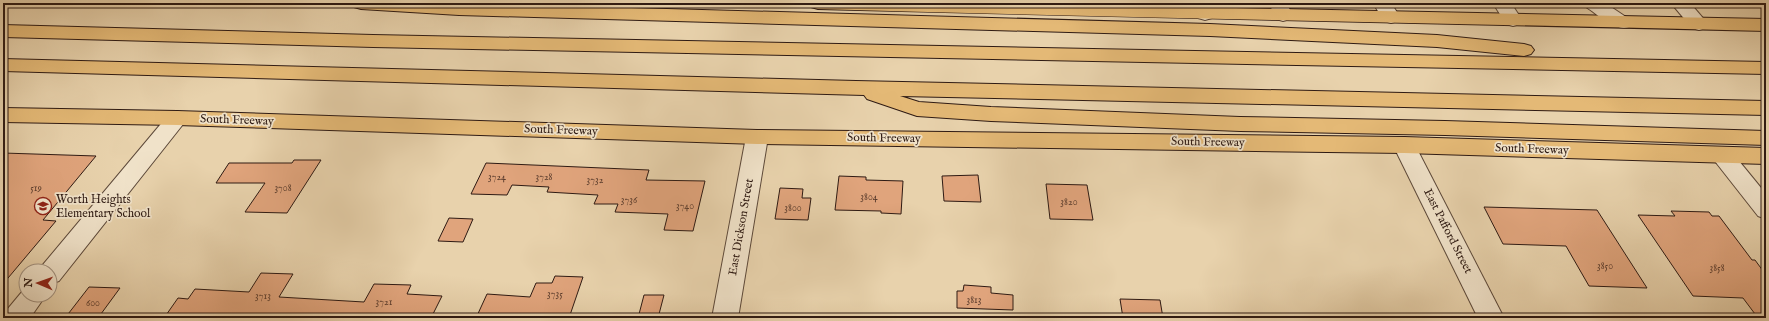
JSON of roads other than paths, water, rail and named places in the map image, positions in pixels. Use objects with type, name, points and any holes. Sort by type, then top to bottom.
[{"type":"main road","points":[[361,3],[459,9],[1218,30],[1437,41],[1682,66]]},
{"type":"main road","points":[[818,3],[1107,8],[1386,10],[1513,20],[1766,25]]},
{"type":"main road","points":[[3,31],[373,41],[1766,68]]},
{"type":"main road","points":[[3,65],[856,88],[1766,108]]},
{"type":"main road","points":[[856,88],[917,110],[984,114],[1240,124],[1453,128],[1766,138]]},
{"type":"main road","name":"South Freeway","points":[[3,115],[177,118],[757,137],[1404,145],[1766,156]]},
{"type":"street","points":[[1502,3],[1513,20]]},
{"type":"street","points":[[1593,3],[1622,23]]},
{"type":"street","points":[[1680,3],[1699,24]]},
{"type":"street","points":[[58,264],[177,118]]},
{"type":"street","name":"East Dickson Street","points":[[725,318],[757,137]]},
{"type":"street","name":"East Pafford Street","points":[[1404,145],[1491,318]]},
{"type":"street","points":[[1722,155],[1763,204]]},
{"type":"street","points":[[15,318],[27,303]]},
{"type":"place","name":"Worth Heights Elementary School","points":[[43,206]]}]
